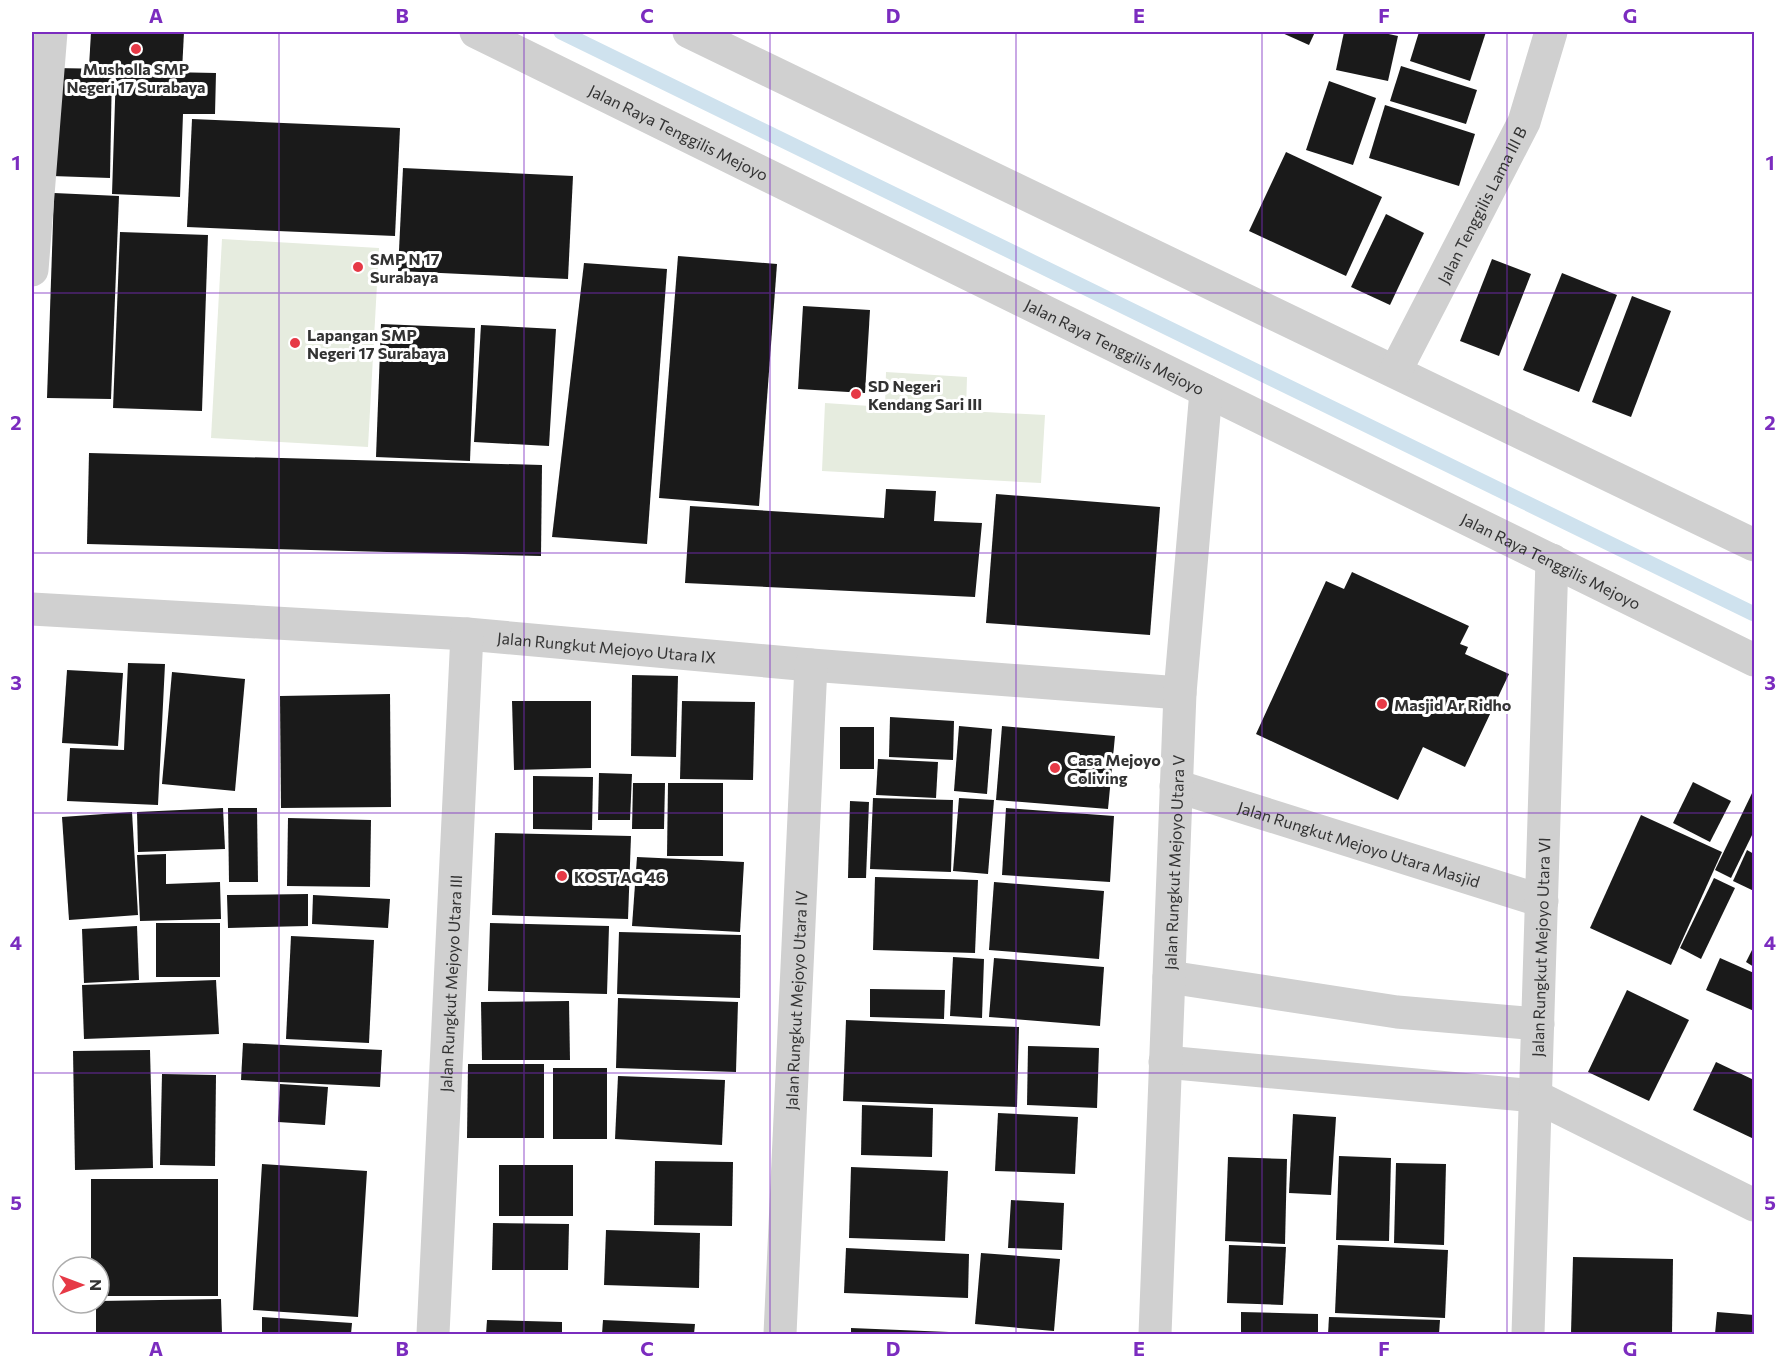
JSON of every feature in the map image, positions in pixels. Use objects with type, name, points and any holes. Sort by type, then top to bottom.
[{"type":"street","points":[[32,270],[51,32]]},
{"type":"street","name":"Jalan Raya Tenggilis Mejoyo","points":[[476,32],[513,37],[1206,391],[1755,660]]},
{"type":"street","points":[[689,32],[1396,370],[1755,545]]},
{"type":"street","name":"Jalan Tenggilis Lama III B","points":[[1396,370],[1524,122],[1551,32]]},
{"type":"street","name":"Jalan Rungkut Mejoyo Utara V","points":[[1155,1335],[1180,693],[1206,391]]},
{"type":"street","name":"Jalan Rungkut Mejoyo Utara VI","points":[[1528,1335],[1552,560]]},
{"type":"street","name":"Jalan Rungkut Mejoyo Utara IX","points":[[32,609],[467,634],[812,665],[1180,693]]},
{"type":"street","name":"Jalan Rungkut Mejoyo Utara III","points":[[433,1335],[467,634]]},
{"type":"street","name":"Jalan Rungkut Mejoyo Utara IV","points":[[780,1335],[812,665]]},
{"type":"street","name":"Jalan Rungkut Mejoyo Utara Masjid","points":[[1176,786],[1542,901]]},
{"type":"street","points":[[1169,977],[1397,1012],[1538,1024]]},
{"type":"street","points":[[1165,1062],[1535,1096],[1755,1205]]},
{"type":"shaded area","name":"Lapangan SMP Negeri 17 Surabaya","points":[[222,239],[379,248],[368,447],[211,438]]},
{"type":"shaded area","points":[[886,372],[967,377],[966,411],[1045,415],[1041,483],[822,471],[825,403],[885,407]]},
{"type":"building","name":"Musholla SMP Negeri 17 Surabaya","points":[[91,32],[184,32],[182,71],[89,67]]},
{"type":"building","points":[[1280,32],[1315,32],[1309,45]]},
{"type":"building","points":[[1344,32],[1379,32],[1398,36],[1388,81],[1336,70]]},
{"type":"building","points":[[1419,32],[1486,32],[1470,81],[1410,61]]},
{"type":"building","points":[[1401,66],[1477,90],[1466,124],[1390,101]]},
{"type":"building","points":[[54,68],[112,69],[110,178],[52,176]]},
{"type":"building","points":[[116,71],[216,73],[215,114],[183,114],[180,197],[112,194]]},
{"type":"building","points":[[1329,81],[1376,98],[1353,165],[1306,150]]},
{"type":"building","points":[[1385,105],[1475,134],[1459,186],[1369,158]]},
{"type":"building","points":[[192,119],[400,128],[395,236],[187,227]]},
{"type":"building","points":[[1286,152],[1382,197],[1346,276],[1249,231]]},
{"type":"building","points":[[403,168],[573,176],[568,279],[398,271]]},
{"type":"building","points":[[54,193],[119,196],[111,399],[47,398]]},
{"type":"building","points":[[1386,214],[1424,233],[1390,305],[1351,287]]},
{"type":"building","points":[[120,232],[208,235],[202,411],[113,408]]},
{"type":"building","points":[[678,256],[777,264],[759,506],[659,498]]},
{"type":"building","points":[[1492,259],[1531,274],[1499,356],[1460,341]]},
{"type":"building","points":[[584,263],[667,269],[647,544],[552,537]]},
{"type":"building","points":[[1562,273],[1617,295],[1579,392],[1523,370]]},
{"type":"building","points":[[1632,296],[1671,311],[1631,417],[1592,402]]},
{"type":"building","points":[[803,306],[870,310],[865,393],[798,389]]},
{"type":"building","points":[[381,324],[475,328],[470,461],[376,457]]},
{"type":"building","points":[[481,325],[556,329],[549,446],[474,442]]},
{"type":"building","points":[[89,453],[542,465],[541,556],[87,544]]},
{"type":"building","points":[[886,489],[936,491],[934,521],[982,523],[975,597],[685,583],[690,506],[884,518]]},
{"type":"building","points":[[996,494],[1160,507],[1150,635],[986,623]]},
{"type":"building","name":"Masjid Ar Ridho","points":[[1352,572],[1469,626],[1460,644],[1468,647],[1465,654],[1509,674],[1465,767],[1423,747],[1398,800],[1256,734],[1326,581],[1344,589]]},
{"type":"building","points":[[128,663],[165,664],[158,805],[67,801],[70,748],[124,750]]},
{"type":"building","points":[[67,670],[123,673],[118,746],[62,743]]},
{"type":"building","points":[[172,672],[245,679],[235,791],[162,784]]},
{"type":"building","points":[[632,675],[678,676],[676,757],[631,756]]},
{"type":"building","points":[[390,694],[391,807],[281,808],[280,696]]},
{"type":"building","points":[[512,701],[591,701],[591,768],[514,770]]},
{"type":"building","points":[[682,701],[755,702],[753,780],[680,779]]},
{"type":"building","points":[[890,717],[954,721],[953,760],[889,757]]},
{"type":"building","points":[[959,726],[992,729],[987,794],[954,791]]},
{"type":"building","name":"Casa Mejoyo Coliving","points":[[1002,726],[1115,736],[1108,809],[996,800]]},
{"type":"building","points":[[840,727],[874,727],[874,769],[840,769]]},
{"type":"building","points":[[878,759],[938,762],[936,798],[876,795]]},
{"type":"building","points":[[599,773],[632,774],[630,820],[598,820]]},
{"type":"building","points":[[533,776],[593,777],[592,830],[533,829]]},
{"type":"building","points":[[1693,782],[1731,801],[1710,842],[1673,823]]},
{"type":"building","points":[[633,783],[665,783],[664,829],[632,829]]},
{"type":"building","points":[[668,783],[723,783],[723,856],[667,856]]},
{"type":"building","points":[[1754,789],[1754,831],[1731,878],[1715,870]]},
{"type":"building","points":[[873,798],[953,800],[951,872],[870,869]]},
{"type":"building","points":[[959,798],[994,800],[988,874],[953,871]]},
{"type":"building","points":[[850,801],[869,802],[866,878],[848,878]]},
{"type":"building","points":[[223,808],[225,849],[138,852],[137,812]]},
{"type":"building","points":[[228,808],[257,808],[258,882],[229,882]]},
{"type":"building","points":[[1006,808],[1114,816],[1110,882],[1002,875]]},
{"type":"building","points":[[132,812],[138,915],[69,920],[62,817]]},
{"type":"building","points":[[1641,815],[1722,852],[1671,965],[1590,928]]},
{"type":"building","points":[[288,818],[371,820],[370,887],[287,886]]},
{"type":"building","name":"KOST AG 46","points":[[495,833],[631,836],[628,919],[492,915]]},
{"type":"building","points":[[1747,850],[1754,854],[1754,891],[1733,881]]},
{"type":"building","points":[[166,854],[166,884],[220,882],[221,919],[140,921],[137,855]]},
{"type":"building","points":[[637,857],[744,862],[740,932],[632,926]]},
{"type":"building","points":[[875,877],[978,880],[975,953],[873,950]]},
{"type":"building","points":[[1714,878],[1735,888],[1701,959],[1680,948]]},
{"type":"building","points":[[994,882],[1104,891],[1099,959],[989,950]]},
{"type":"building","points":[[308,894],[308,926],[228,928],[227,895]]},
{"type":"building","points":[[313,895],[390,899],[388,928],[312,924]]},
{"type":"building","points":[[156,923],[220,923],[220,977],[156,977]]},
{"type":"building","points":[[490,923],[609,926],[607,994],[488,991]]},
{"type":"building","points":[[137,926],[139,980],[84,983],[82,929]]},
{"type":"building","points":[[619,932],[741,935],[740,998],[617,994]]},
{"type":"building","points":[[291,936],[374,940],[369,1043],[286,1039]]},
{"type":"building","points":[[1754,946],[1754,967],[1746,962]]},
{"type":"building","points":[[953,957],[984,959],[982,1018],[950,1016]]},
{"type":"building","points":[[994,958],[1104,967],[1100,1026],[989,1017]]},
{"type":"building","points":[[1720,958],[1754,973],[1754,1011],[1706,990]]},
{"type":"building","points":[[216,980],[219,1034],[84,1039],[82,985]]},
{"type":"building","points":[[870,989],[945,990],[944,1019],[870,1017]]},
{"type":"building","points":[[1627,990],[1689,1020],[1649,1101],[1588,1072]]},
{"type":"building","points":[[618,998],[738,1002],[736,1072],[616,1068]]},
{"type":"building","points":[[569,1001],[570,1060],[482,1060],[481,1002]]},
{"type":"building","points":[[846,1020],[1019,1027],[1017,1107],[843,1101]]},
{"type":"building","points":[[243,1043],[382,1050],[380,1087],[241,1080]]},
{"type":"building","points":[[1028,1046],[1099,1048],[1097,1108],[1027,1105]]},
{"type":"building","points":[[150,1050],[153,1168],[75,1170],[73,1051]]},
{"type":"building","points":[[1716,1062],[1754,1080],[1754,1139],[1693,1110]]},
{"type":"building","points":[[468,1064],[544,1064],[544,1138],[467,1138]]},
{"type":"building","points":[[553,1068],[607,1068],[607,1139],[553,1139]]},
{"type":"building","points":[[162,1074],[216,1075],[215,1166],[160,1165]]},
{"type":"building","points":[[618,1076],[725,1080],[722,1145],[615,1139]]},
{"type":"building","points":[[280,1084],[328,1087],[325,1125],[278,1122]]},
{"type":"building","points":[[862,1105],[933,1108],[932,1157],[861,1155]]},
{"type":"building","points":[[998,1113],[1078,1117],[1075,1174],[995,1171]]},
{"type":"building","points":[[1293,1114],[1336,1117],[1331,1195],[1289,1193]]},
{"type":"building","points":[[1339,1156],[1391,1158],[1389,1241],[1336,1240]]},
{"type":"building","points":[[1228,1157],[1287,1159],[1285,1244],[1225,1241]]},
{"type":"building","points":[[655,1161],[733,1162],[732,1226],[654,1225]]},
{"type":"building","points":[[1396,1163],[1446,1164],[1444,1245],[1394,1243]]},
{"type":"building","points":[[262,1164],[367,1171],[358,1317],[253,1310]]},
{"type":"building","points":[[499,1165],[573,1165],[573,1216],[499,1216]]},
{"type":"building","points":[[851,1167],[948,1171],[945,1241],[849,1238]]},
{"type":"building","points":[[91,1179],[218,1179],[218,1296],[111,1296],[111,1255],[91,1255]]},
{"type":"building","points":[[1011,1200],[1064,1203],[1062,1250],[1008,1248]]},
{"type":"building","points":[[493,1223],[569,1224],[568,1270],[492,1270]]},
{"type":"building","points":[[606,1230],[700,1233],[699,1288],[604,1285]]},
{"type":"building","points":[[1229,1245],[1286,1247],[1283,1305],[1227,1303]]},
{"type":"building","points":[[1338,1245],[1448,1250],[1445,1318],[1335,1313]]},
{"type":"building","points":[[846,1248],[969,1254],[968,1298],[844,1293]]},
{"type":"building","points":[[981,1253],[1060,1259],[1054,1331],[975,1324]]},
{"type":"building","points":[[1573,1257],[1673,1259],[1672,1334],[1571,1334]]},
{"type":"building","points":[[221,1299],[222,1334],[96,1334],[96,1315],[111,1315],[111,1301]]},
{"type":"building","points":[[1241,1312],[1318,1314],[1318,1334],[1241,1334]]},
{"type":"building","points":[[1717,1312],[1754,1315],[1754,1334],[1715,1334]]},
{"type":"building","points":[[262,1317],[352,1323],[351,1334],[262,1334]]},
{"type":"building","points":[[1329,1317],[1440,1320],[1439,1334],[1328,1334]]},
{"type":"building","points":[[487,1320],[562,1322],[562,1334],[486,1334]]},
{"type":"building","points":[[603,1320],[695,1324],[694,1334],[602,1334]]},
{"type":"building","points":[[851,1328],[949,1332],[948,1334],[851,1334]]},
{"type":"waterway","points":[[561,32],[1754,614]]},
{"type":"place","name":"Musholla SMP Negeri 17 Surabaya","points":[[136,49]]},
{"type":"place","name":"SMP N 17 Surabaya","points":[[358,267]]},
{"type":"place","name":"Lapangan SMP Negeri 17 Surabaya","points":[[295,343]]},
{"type":"place","name":"SD Negeri Kendang Sari III","points":[[856,394]]},
{"type":"place","name":"Masjid Ar Ridho","points":[[1382,704]]},
{"type":"place","name":"Casa Mejoyo Coliving","points":[[1055,768]]},
{"type":"place","name":"KOST AG 46","points":[[562,876]]}]
